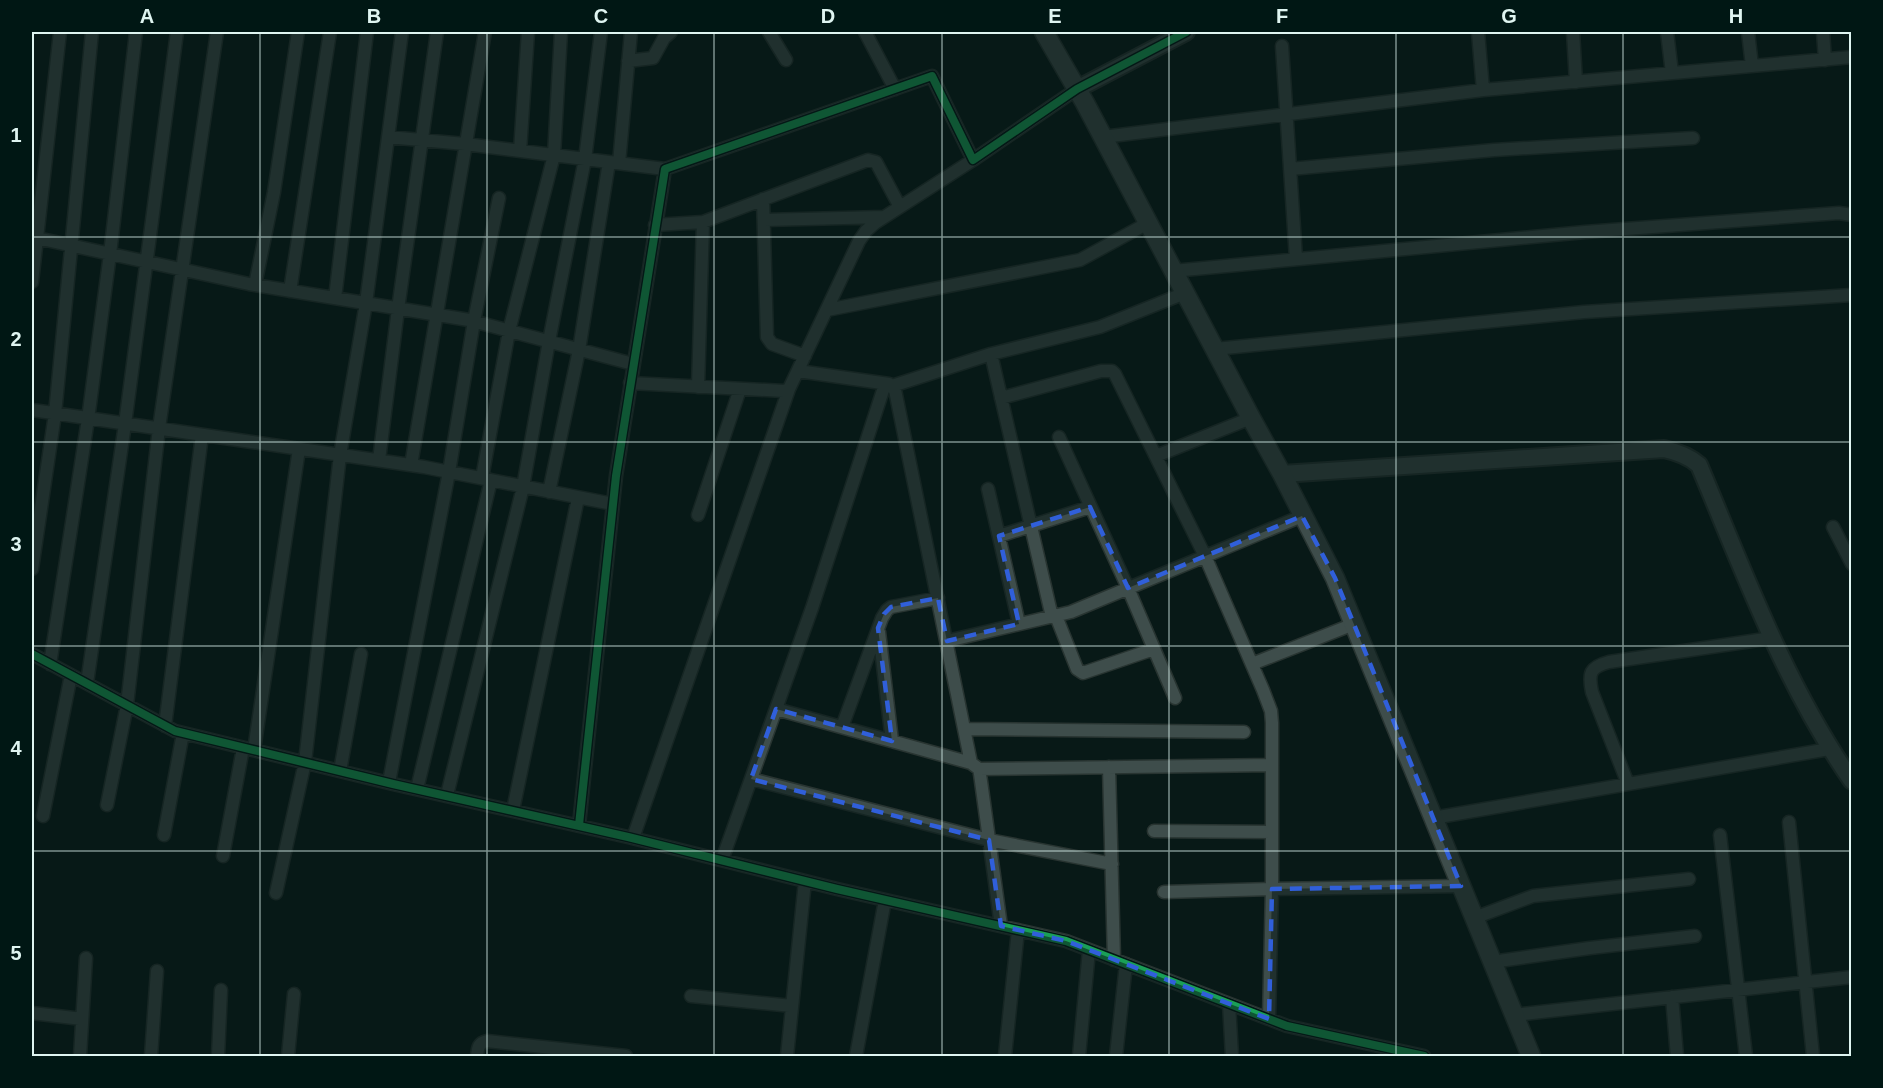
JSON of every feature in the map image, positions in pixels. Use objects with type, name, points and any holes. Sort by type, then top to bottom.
[{"type":"main road","points":[[1044,32],[1103,137],[1335,578],[1531,1056]]},
{"type":"street","points":[[32,282],[34,238],[60,32]]},
{"type":"street","points":[[32,569],[55,414],[92,32]]},
{"type":"street","points":[[50,664],[88,418],[136,32]]},
{"type":"street","points":[[87,683],[125,424],[177,32]]},
{"type":"street","points":[[107,805],[127,705],[159,428],[217,32]]},
{"type":"street","points":[[255,285],[274,192],[298,32]]},
{"type":"street","points":[[290,291],[330,32]]},
{"type":"street","points":[[335,298],[367,32]]},
{"type":"street","points":[[276,892],[304,762],[340,454],[366,303],[402,32]]},
{"type":"street","points":[[379,460],[437,32]]},
{"type":"street","points":[[411,465],[484,32]]},
{"type":"street","points":[[520,151],[528,32]]},
{"type":"street","points":[[417,789],[486,479],[509,331],[554,155],[561,32]]},
{"type":"street","points":[[447,795],[523,487],[585,159],[601,32]]},
{"type":"street","points":[[549,492],[579,350],[614,163],[631,32]]},
{"type":"street","points":[[628,61],[653,58],[664,38],[671,32]]},
{"type":"street","points":[[769,32],[786,60]]},
{"type":"street","points":[[866,32],[895,89]]},
{"type":"street","points":[[633,838],[789,389],[859,241],[866,231],[884,217],[1077,89],[1186,32]]},
{"type":"street","points":[[1478,32],[1483,90]]},
{"type":"street","points":[[1573,32],[1576,81]]},
{"type":"street","points":[[1667,32],[1672,73]]},
{"type":"street","points":[[1748,32],[1752,66]]},
{"type":"street","points":[[1823,32],[1825,60]]},
{"type":"street","points":[[1281,46],[1296,259]]},
{"type":"street","points":[[1103,137],[1483,90],[1851,57]]},
{"type":"street","points":[[388,137],[465,144],[665,169],[932,76],[973,160]]},
{"type":"street","points":[[1290,169],[1494,150],[1693,138]]},
{"type":"street","points":[[655,225],[703,222],[868,160],[876,162],[900,207]]},
{"type":"street","points":[[579,825],[613,504],[665,169]]},
{"type":"street","points":[[388,782],[449,472],[474,321],[499,198]]},
{"type":"street","points":[[763,199],[767,337],[772,344],[805,356]]},
{"type":"street","points":[[1173,271],[1585,232],[1839,213],[1851,215]]},
{"type":"street","points":[[764,220],[884,217]]},
{"type":"street","points":[[698,387],[703,222]]},
{"type":"street","points":[[827,310],[1080,260],[1148,223]]},
{"type":"street","points":[[34,238],[255,285],[474,321],[633,364]]},
{"type":"street","points":[[798,371],[889,385],[991,354],[1100,327],[1185,293]]},
{"type":"street","points":[[1215,349],[1584,312],[1851,295]]},
{"type":"street","points":[[991,354],[1054,617],[1077,669],[1083,673],[1154,649]]},
{"type":"street","points":[[1001,398],[1101,370],[1112,371],[1116,374],[1205,556],[1252,663],[1271,711],[1272,889],[1269,1019]]},
{"type":"street","points":[[630,383],[784,391],[789,389]]},
{"type":"street","points":[[889,385],[897,394],[964,729],[975,766],[989,840],[1001,926]]},
{"type":"street","points":[[722,860],[889,385]]},
{"type":"street","points":[[698,515],[740,389]]},
{"type":"street","points":[[32,411],[411,465],[613,504]]},
{"type":"street","points":[[1156,456],[1251,418]]},
{"type":"street","points":[[165,726],[202,435]]},
{"type":"street","points":[[1059,437],[1176,698]]},
{"type":"street","points":[[223,856],[249,749],[299,448]]},
{"type":"street","points":[[1282,474],[1664,449],[1692,458],[1699,465],[1772,638],[1829,749],[1851,781]]},
{"type":"street","points":[[988,489],[1019,624]]},
{"type":"street","points":[[513,810],[578,498]]},
{"type":"street","points":[[999,536],[1090,507]]},
{"type":"street","points":[[947,641],[1071,612],[1302,516]]},
{"type":"street","points":[[1833,527],[1851,564]]},
{"type":"street","points":[[842,727],[884,614],[891,607],[938,597]]},
{"type":"street","points":[[1252,663],[1354,624]]},
{"type":"street","points":[[878,628],[892,741]]},
{"type":"street","points":[[1628,784],[1592,692],[1591,672],[1597,665],[1772,638]]},
{"type":"street","points":[[32,654],[165,726],[183,733],[1066,941],[1287,1026],[1424,1056]]},
{"type":"street","points":[[340,771],[361,654]]},
{"type":"street","points":[[43,816],[71,675]]},
{"type":"street","points":[[776,709],[975,766],[1272,765]]},
{"type":"street","points":[[964,729],[1244,732]]},
{"type":"street","points":[[164,835],[183,733]]},
{"type":"street","points":[[1433,818],[1829,749]]},
{"type":"street","points":[[1109,767],[1112,864],[1120,962],[1116,1056]]},
{"type":"street","points":[[751,779],[989,840],[1112,864]]},
{"type":"street","points":[[1789,822],[1813,1056]]},
{"type":"street","points":[[1154,831],[1272,832]]},
{"type":"street","points":[[1720,835],[1746,1056]]},
{"type":"street","points":[[1474,918],[1533,896],[1689,879]]},
{"type":"street","points":[[788,1056],[805,881]]},
{"type":"street","points":[[1164,892],[1461,886]]},
{"type":"street","points":[[856,1056],[885,900]]},
{"type":"street","points":[[1005,1056],[1018,930]]},
{"type":"street","points":[[1492,962],[1695,936]]},
{"type":"street","points":[[1079,1056],[1089,950]]},
{"type":"street","points":[[80,1056],[86,958]]},
{"type":"street","points":[[151,1056],[157,971]]},
{"type":"street","points":[[1514,1015],[1851,977]]},
{"type":"street","points":[[218,1056],[222,990]]},
{"type":"street","points":[[288,1056],[294,994]]},
{"type":"street","points":[[691,996],[792,1006]]},
{"type":"street","points":[[1672,997],[1677,1056]]},
{"type":"street","points":[[1229,1004],[1232,1056]]},
{"type":"street","points":[[32,1013],[82,1018]]},
{"type":"street","points":[[477,1056],[478,1046],[487,1041],[626,1056]]},
{"type":"highlighted area","points":[[1090,507],[1128,588],[1302,516],[1335,578],[1461,886],[1272,889],[1269,1019],[1066,941],[1001,926],[989,840],[751,779],[776,709],[892,741],[878,628],[884,614],[891,607],[938,598],[947,641],[1019,624],[999,536]]},
{"type":"cycle path","points":[[579,825],[616,476],[665,169],[932,76],[973,160],[1077,89],[1186,32]]},
{"type":"cycle path","points":[[32,654],[175,731],[393,784],[628,837],[837,889],[1066,941],[1287,1026],[1424,1056]]}]
